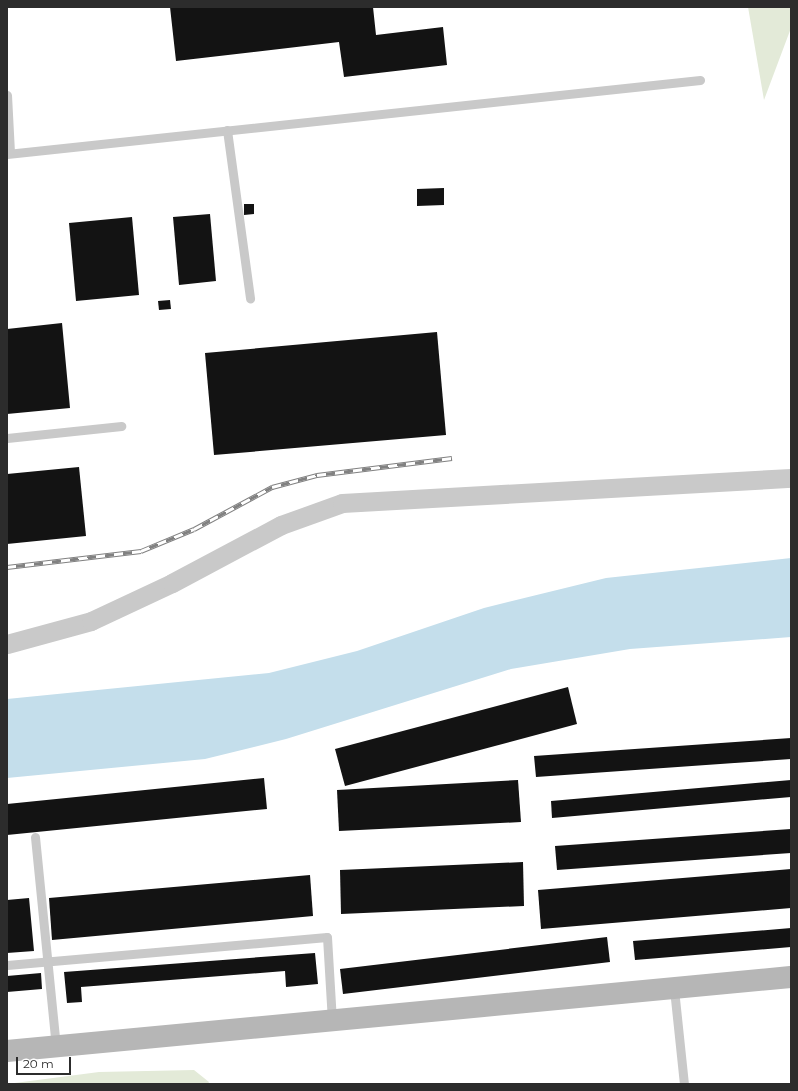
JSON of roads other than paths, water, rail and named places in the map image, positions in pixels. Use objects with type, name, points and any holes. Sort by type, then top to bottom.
[{"type":"street","points":[[7,644],[91,621],[172,582],[281,524],[342,503],[791,478]]},
{"type":"street","points":[[7,1051],[332,1022],[791,977]]},
{"type":"lane","points":[[7,95],[8,154],[700,80]]},
{"type":"lane","points":[[227,130],[250,298]]},
{"type":"lane","points":[[7,438],[121,426]]},
{"type":"lane","points":[[35,838],[45,962],[56,1046]]},
{"type":"lane","points":[[7,965],[327,938],[332,1022]]},
{"type":"lane","points":[[674,989],[684,1084]]},
{"type":"water","points":[[791,558],[791,637],[630,649],[511,669],[286,739],[205,759],[7,778],[7,699],[269,673],[357,651],[484,608],[606,578]]},
{"type":"railway","points":[[7,567],[141,551],[194,529],[272,487],[317,475],[452,458]]}]
